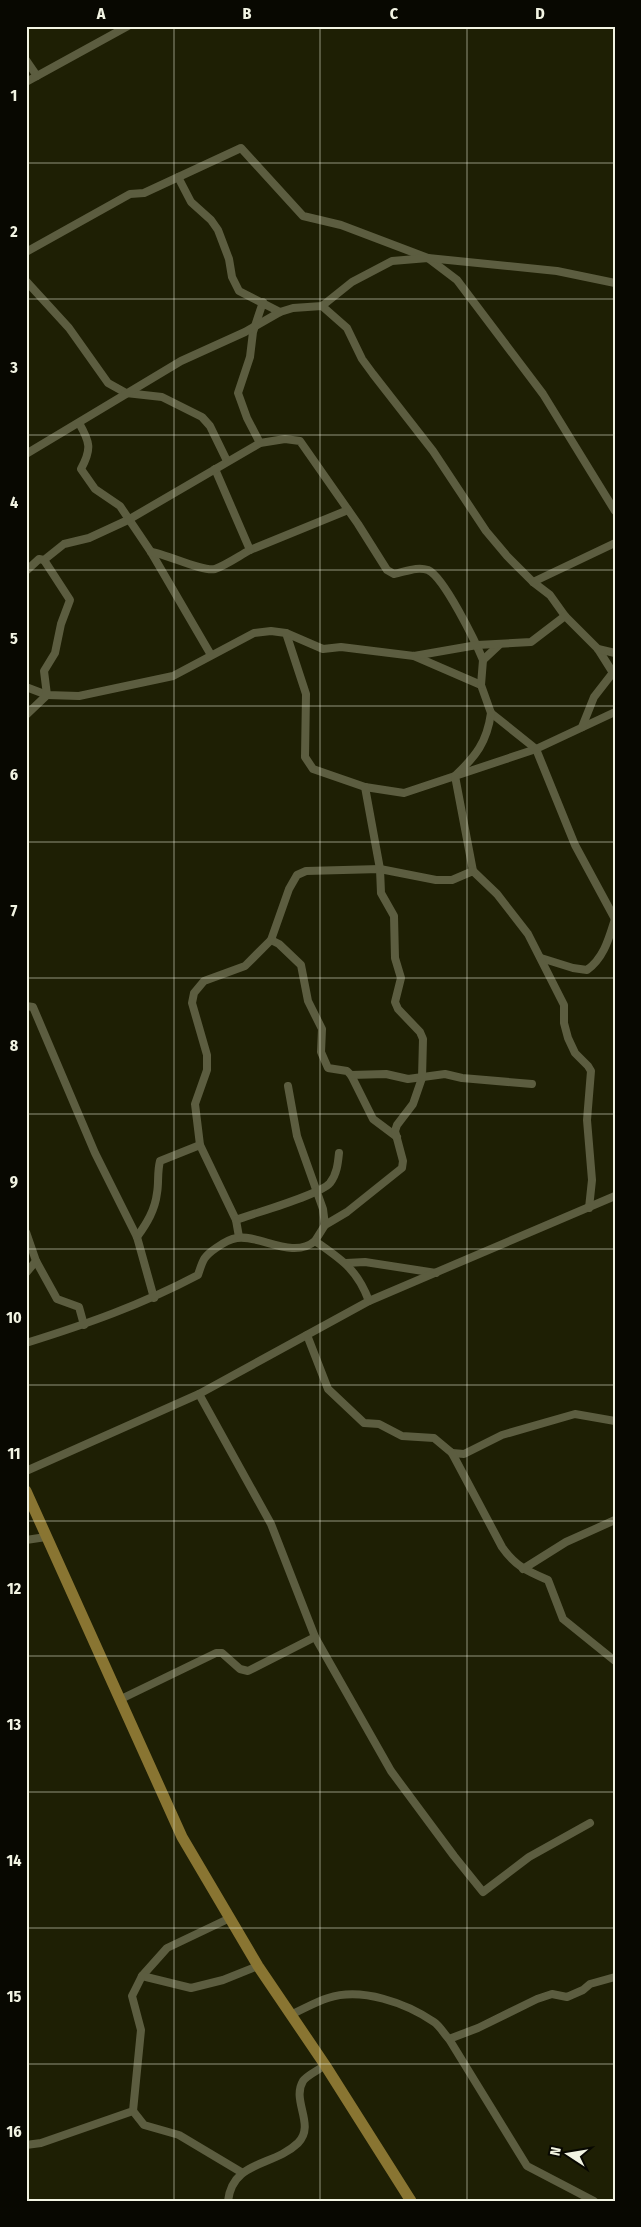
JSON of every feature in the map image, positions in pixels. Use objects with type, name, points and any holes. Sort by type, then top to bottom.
[{"type":"street","points":[[26,82],[128,26]]},
{"type":"street","points":[[26,60],[37,76]]},
{"type":"street","points":[[26,252],[130,194],[144,193],[241,148],[303,216],[341,225],[428,258],[457,280],[537,386],[615,511]]},
{"type":"street","points":[[178,177],[191,202],[211,220],[218,230],[229,259],[232,277],[239,291],[280,312]]},
{"type":"street","points":[[26,454],[181,361],[245,332],[280,312],[293,308],[322,306],[352,282],[392,260],[428,258],[557,271],[615,283]]},
{"type":"street","points":[[26,281],[69,328],[108,383],[126,393],[162,397],[202,417],[210,426],[227,461]]},
{"type":"street","points":[[260,443],[245,413],[238,393],[250,358],[253,332],[263,302]]},
{"type":"street","points":[[322,306],[347,328],[362,359],[432,451],[486,531],[506,556],[533,582],[550,595],[565,616],[598,649],[614,673],[594,697],[582,727]]},
{"type":"street","points":[[79,423],[86,436],[89,454],[82,469],[95,489],[120,506],[150,552],[210,656]]},
{"type":"street","points":[[26,570],[39,560],[44,560],[64,544],[89,538],[128,520],[260,443],[285,439],[300,441],[387,570],[394,574],[416,568],[428,570],[439,578],[477,645],[483,660],[481,686],[491,713],[489,728],[473,758],[455,776]]},
{"type":"street","points":[[215,469],[250,550]]},
{"type":"street","points":[[150,552],[163,553],[196,566],[214,569],[250,550],[348,510]]},
{"type":"street","points":[[533,582],[615,544]]},
{"type":"street","points":[[44,560],[70,600],[61,624],[55,653],[44,671],[48,695]]},
{"type":"street","points":[[26,687],[48,695],[79,696],[173,676],[254,633],[271,631],[286,633],[324,649],[341,647],[414,656],[477,645],[531,642],[565,616]]},
{"type":"street","points":[[286,633],[306,694],[305,758],[313,769],[365,787],[404,793],[536,749],[615,712]]},
{"type":"street","points":[[483,660],[499,645]]},
{"type":"street","points":[[598,649],[615,653]]},
{"type":"street","points":[[414,656],[481,686]]},
{"type":"street","points":[[26,715],[48,695]]},
{"type":"street","points":[[491,713],[536,749],[575,846],[615,919],[607,944],[595,964],[587,970],[573,968],[541,958]]},
{"type":"street","points":[[455,776],[473,871],[498,894],[528,934],[564,1005],[564,1024],[568,1038],[575,1053],[591,1071],[587,1120],[592,1180],[589,1208]]},
{"type":"street","points":[[26,1343],[84,1325],[154,1298],[198,1275],[204,1257],[226,1241],[239,1237],[297,1248],[308,1247],[315,1241],[325,1225],[354,1207],[402,1168],[403,1161],[396,1137],[397,1125],[413,1104],[422,1078],[423,1039],[420,1032],[398,1010],[395,1002],[401,978],[395,958],[394,916],[381,893],[380,869],[365,787]]},
{"type":"street","points":[[239,1237],[236,1220],[200,1145],[196,1104],[207,1070],[208,1055],[192,1003],[194,993],[204,981],[245,966],[271,940],[289,889],[297,875],[306,872],[380,869],[436,880],[452,880],[473,871]]},
{"type":"street","points":[[271,940],[279,944],[301,965],[308,1001],[322,1029],[320,1052],[328,1068],[347,1071],[351,1075],[373,1119],[396,1137]]},
{"type":"street","points":[[26,1006],[32,1007],[95,1153],[137,1237],[154,1298]]},
{"type":"street","points":[[351,1075],[386,1074],[408,1079],[445,1074],[462,1078],[532,1084]]},
{"type":"street","points":[[288,1086],[297,1136],[323,1209],[325,1225]]},
{"type":"street","points":[[137,1237],[152,1215],[158,1192],[157,1173],[160,1161],[200,1145]]},
{"type":"street","points":[[236,1220],[317,1191],[330,1183],[336,1171],[339,1153]]},
{"type":"street","points":[[26,1471],[199,1394],[369,1301],[615,1196]]},
{"type":"street","points":[[26,1232],[36,1261],[57,1299],[79,1307],[84,1325]]},
{"type":"street","points":[[315,1241],[346,1262],[356,1273],[369,1301]]},
{"type":"street","points":[[26,1273],[36,1261]]},
{"type":"street","points":[[346,1262],[365,1262],[436,1273]]},
{"type":"street","points":[[307,1335],[328,1389],[364,1424],[379,1424],[402,1436],[434,1438],[452,1453],[510,1560],[523,1569],[548,1580],[563,1619],[615,1661]]},
{"type":"street","points":[[199,1394],[271,1524],[315,1637],[391,1771],[483,1892],[529,1857],[590,1823]]},
{"type":"street","points":[[452,1453],[464,1454],[502,1435],[575,1414],[615,1421]]},
{"type":"street","points":[[26,1491],[182,1837],[258,1966],[325,2065],[411,2201]]},
{"type":"street","points":[[523,1569],[566,1542],[615,1520]]},
{"type":"street","points":[[26,1540],[46,1537]]},
{"type":"street","points":[[121,1699],[216,1653],[222,1652],[240,1669],[248,1671],[315,1637]]},
{"type":"street","points":[[230,1918],[167,1948],[142,1976],[132,1996],[141,2030],[133,2111],[144,2126],[179,2134],[241,2172]]},
{"type":"street","points":[[142,1976],[191,1988],[223,1980],[258,1966]]},
{"type":"street","points":[[449,2039],[478,2028],[537,1999],[552,1994],[567,1997],[583,1990],[590,1984],[615,1977]]},
{"type":"street","points":[[290,2015],[330,1997],[360,1994],[387,2000],[435,2023],[449,2039],[527,2166],[594,2201]]},
{"type":"street","points":[[228,2201],[233,2185],[241,2172],[280,2156],[300,2141],[306,2123],[298,2094],[304,2080],[325,2065]]},
{"type":"street","points":[[26,2146],[41,2143],[133,2111]]}]
